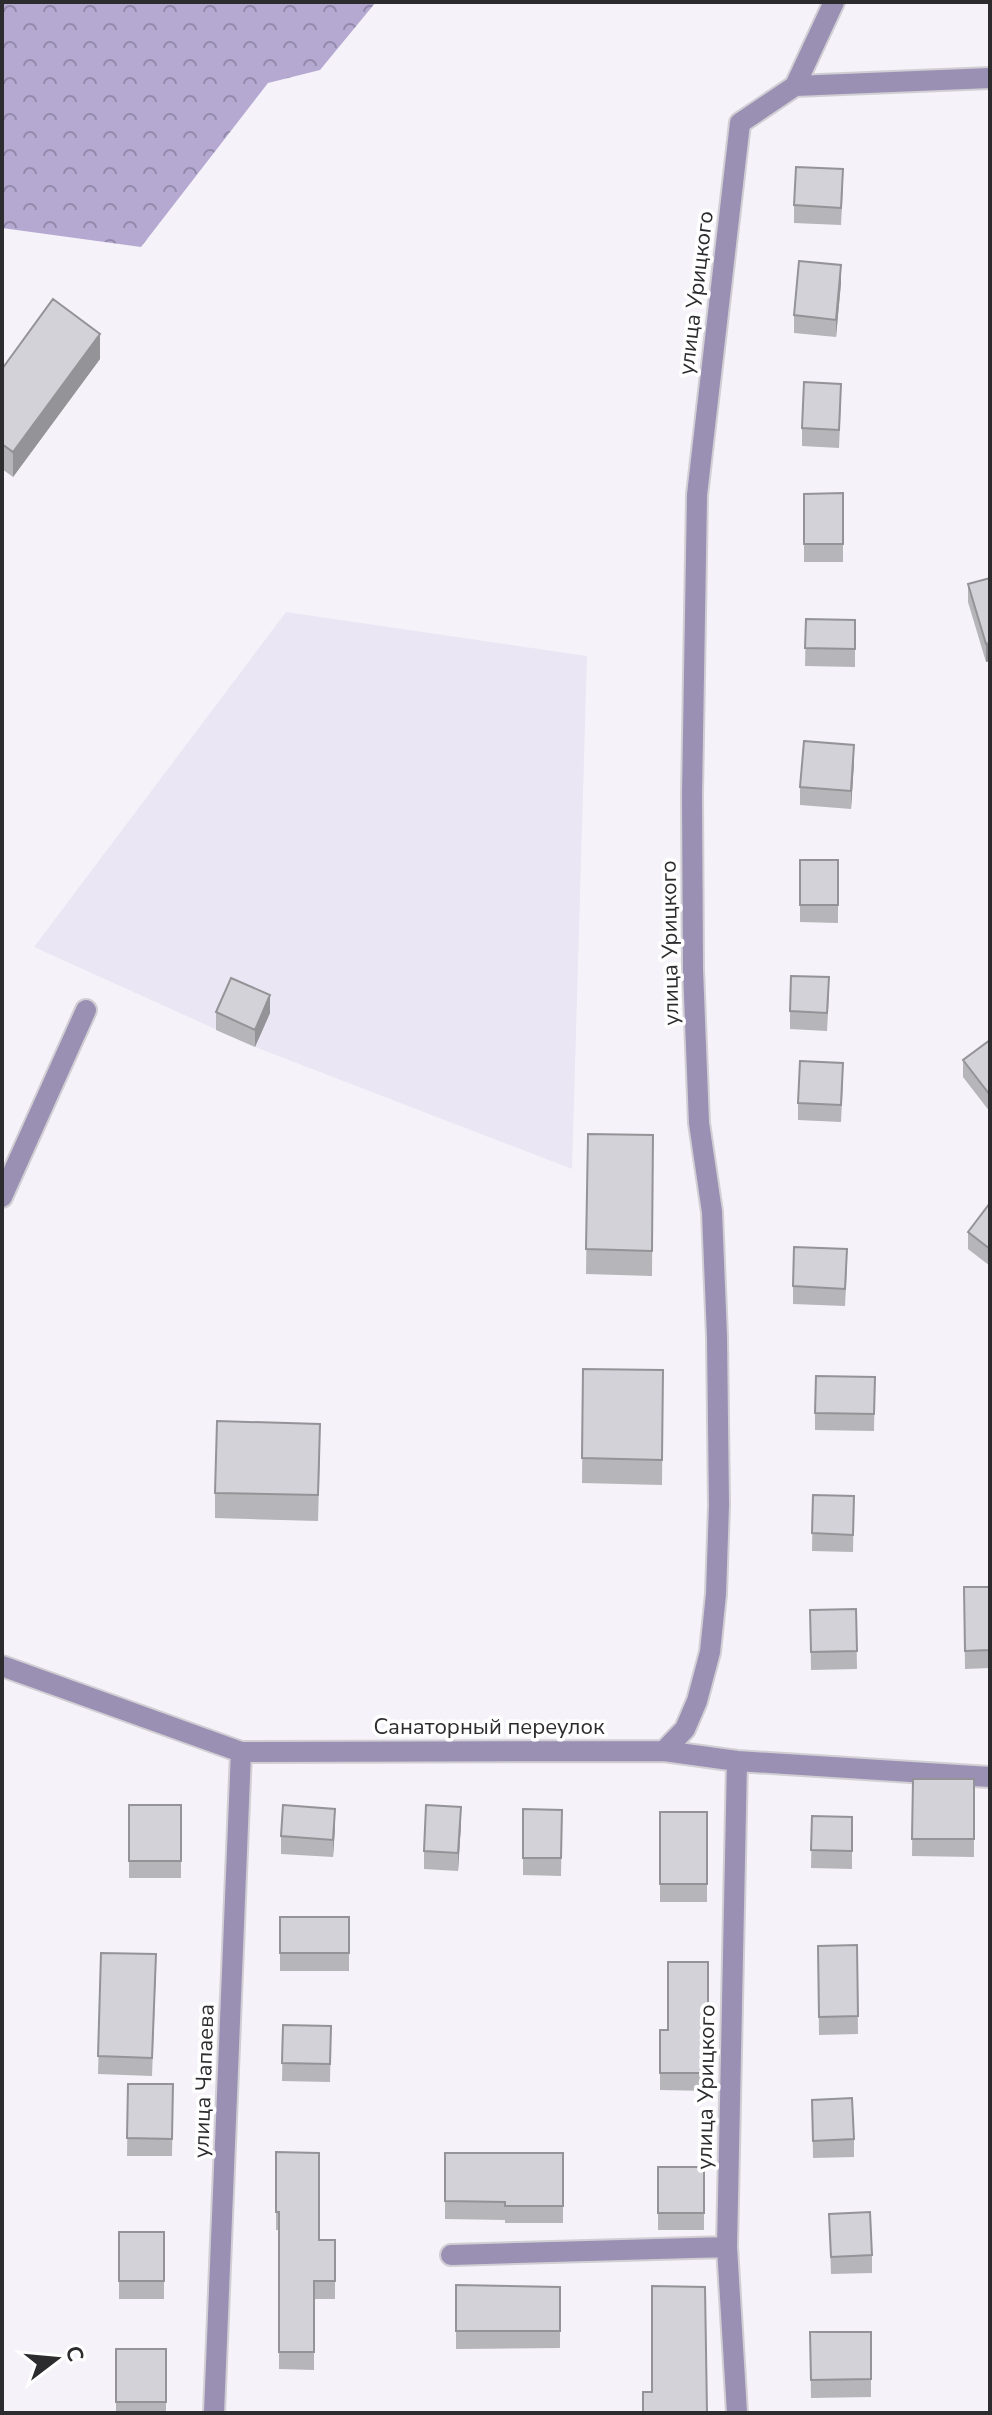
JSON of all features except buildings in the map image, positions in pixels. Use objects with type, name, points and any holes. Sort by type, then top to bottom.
[{"type":"street","points":[[834,2],[795,86],[990,78]]},
{"type":"street","name":"улица Урицкого","points":[[664,1751],[685,1729],[697,1701],[710,1652],[716,1594],[719,1505],[712,1212],[699,1123],[693,969],[692,795],[697,495],[740,123],[795,86]]},
{"type":"street","points":[[2,1197],[86,1010]]},
{"type":"street","name":"Санаторный переулок","points":[[2,1666],[241,1752],[664,1751],[737,1761],[990,1777]]},
{"type":"street","name":"улица Чапаева","points":[[214,2413],[241,1752]]},
{"type":"street","name":"улица Урицкого","points":[[737,1761],[727,2247],[737,2413]]},
{"type":"street","points":[[451,2255],[727,2247]]},
{"type":"shaded area","points":[[286,612],[587,656],[572,1169],[255,1047],[34,947]]},
{"type":"green space","points":[[2,2],[376,2],[320,70],[268,83],[141,247],[2,228]]}]
